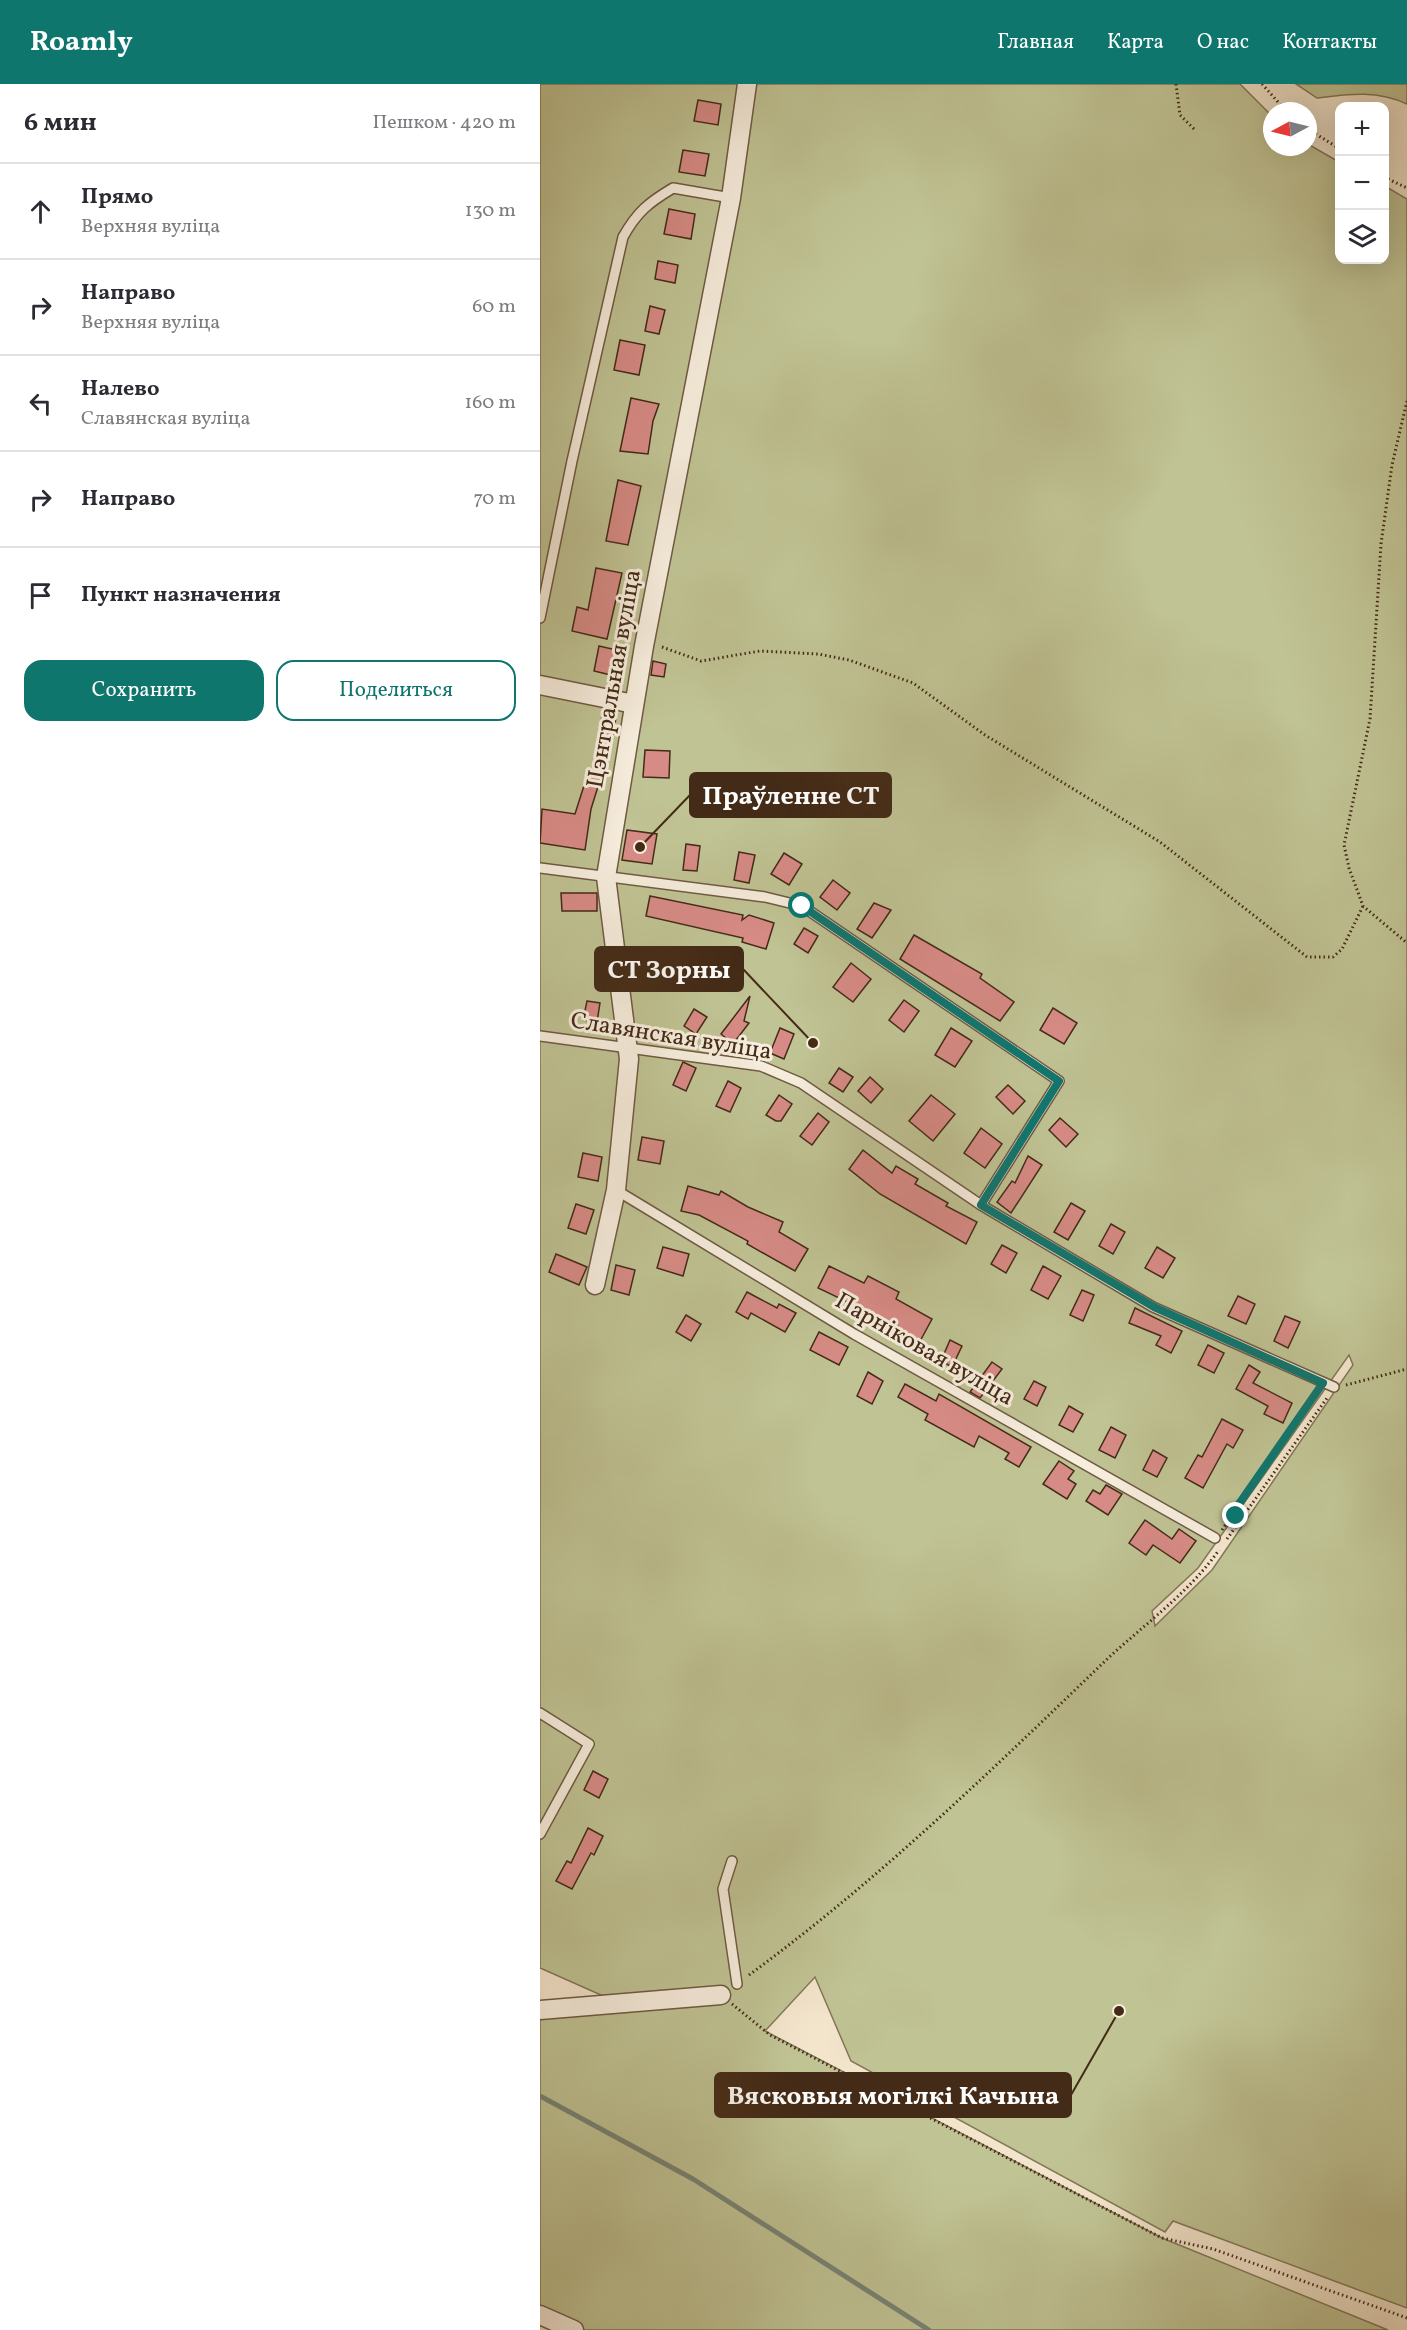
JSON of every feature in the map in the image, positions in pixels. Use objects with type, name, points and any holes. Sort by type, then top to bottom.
[{"type":"street","name":"Цэнтральная вуліца","points":[[595,1285],[616,1190],[629,1047],[606,877],[645,641],[731,198],[747,84]]},
{"type":"street","points":[[540,685],[634,704]]},
{"type":"street","points":[[540,2010],[721,1995]]},
{"type":"street","points":[[540,2315],[574,2330]]},
{"type":"lane","points":[[540,618],[572,461],[623,237],[636,215],[650,202],[673,188],[731,198]]},
{"type":"lane","points":[[540,868],[765,897],[802,906],[1059,1081],[981,1205]]},
{"type":"lane","name":"Славянская вуліца","points":[[540,1036],[761,1066],[801,1083],[981,1205],[1154,1307],[1334,1387]]},
{"type":"lane","name":"Парніковая вуліца","points":[[616,1190],[854,1334],[1215,1538]]},
{"type":"lane","points":[[540,1713],[589,1744],[540,1834]]},
{"type":"lane","points":[[732,1861],[723,1889],[737,1984]]},
{"type":"path","points":[[1176,84],[1180,115],[1195,130]]},
{"type":"path","points":[[1262,84],[1278,102]]},
{"type":"path","points":[[1317,135],[1335,146]]},
{"type":"path","points":[[1389,179],[1407,188]]},
{"type":"path","points":[[1407,401],[1392,465],[1381,544],[1370,719],[1344,845],[1349,868],[1363,906],[1407,943]]},
{"type":"path","points":[[645,641],[701,661],[760,651],[818,654],[849,660],[913,683],[985,735],[1160,842],[1307,957],[1333,957],[1342,949],[1363,906]]},
{"type":"path","points":[[1226,1540],[1334,1387],[1368,1381],[1407,1369]]},
{"type":"path","points":[[1215,1538],[1323,1383]]},
{"type":"path","points":[[1232,1514],[1241,1520]]},
{"type":"path","points":[[737,1984],[865,1882],[989,1774],[1129,1638],[1202,1574],[1220,1548]]},
{"type":"path","points":[[721,1995],[770,2035],[1162,2238],[1214,2249],[1407,2318]]},
{"type":"green space","points":[[540,84],[1240,84],[1263,107],[1263,156],[1317,156],[1317,149],[1335,160],[1335,264],[1389,264],[1389,188],[1407,199],[1407,2308],[1173,2221],[1165,2232],[851,2061],[815,1977],[765,2031],[1162,2238],[1388,2330],[567,2330],[540,2316],[540,2010],[619,2003],[540,1968]],"holes":[[[1349,1355],[1353,1365],[1212,1570],[1155,1626],[1152,1611],[1198,1568]]]},
{"type":"green space","points":[[1296,84],[1407,84],[1407,104],[1374,95],[1352,94],[1317,98]]},
{"type":"building","points":[[698,100],[721,104],[718,125],[694,121]]},
{"type":"building","points":[[683,150],[709,154],[705,176],[679,172]]},
{"type":"building","points":[[669,209],[695,214],[691,239],[664,234]]},
{"type":"building","points":[[658,261],[678,265],[675,283],[655,279]]},
{"type":"building","points":[[650,306],[665,310],[659,334],[645,331]]},
{"type":"building","points":[[620,340],[645,345],[639,375],[614,370]]},
{"type":"building","points":[[631,398],[659,404],[653,421],[648,454],[620,451]]},
{"type":"building","points":[[618,480],[641,486],[628,545],[606,541]]},
{"type":"building","points":[[596,568],[622,573],[607,639],[572,631],[577,607],[588,610]]},
{"type":"building","points":[[599,646],[621,651],[615,676],[594,671]]},
{"type":"building","points":[[653,661],[666,664],[664,677],[651,675]]},
{"type":"building","points":[[602,715],[616,717],[613,739],[599,738]]},
{"type":"building","points":[[645,750],[670,751],[669,778],[643,777]]},
{"type":"building","points":[[588,773],[601,777],[591,809],[585,850],[540,843],[542,809],[575,814]]},
{"type":"building","points":[[627,830],[657,834],[652,864],[622,860]]},
{"type":"building","points":[[686,844],[700,846],[697,871],[683,870]]},
{"type":"building","points":[[739,852],[755,855],[749,883],[734,880]]},
{"type":"building","points":[[784,853],[802,864],[789,885],[771,874]]},
{"type":"building","points":[[833,880],[850,893],[837,910],[820,897]]},
{"type":"building","points":[[561,893],[597,893],[597,911],[562,911]]},
{"type":"building","points":[[650,896],[743,915],[742,920],[749,915],[774,923],[766,949],[742,942],[743,938],[646,916]]},
{"type":"building","points":[[874,903],[891,910],[872,938],[857,929]]},
{"type":"building","points":[[804,928],[818,936],[808,953],[794,944]]},
{"type":"building","points":[[914,935],[982,974],[980,978],[1014,1002],[1000,1021],[900,959]]},
{"type":"building","points":[[851,963],[871,979],[853,1002],[833,987]]},
{"type":"building","points":[[750,996],[744,1021],[749,1023],[733,1044],[721,1034]]},
{"type":"building","points":[[904,1000],[919,1011],[904,1032],[889,1020]]},
{"type":"building","points":[[587,1001],[600,1003],[597,1022],[583,1020]]},
{"type":"building","points":[[1053,1008],[1077,1023],[1064,1044],[1040,1030]]},
{"type":"building","points":[[694,1009],[707,1017],[696,1034],[684,1026]]},
{"type":"building","points":[[780,1028],[794,1034],[784,1059],[770,1053]]},
{"type":"building","points":[[951,1028],[972,1041],[955,1067],[935,1055]]},
{"type":"building","points":[[683,1062],[696,1068],[686,1091],[673,1085]]},
{"type":"building","points":[[839,1068],[853,1077],[843,1092],[829,1083]]},
{"type":"building","points":[[870,1077],[883,1089],[871,1103],[858,1091]]},
{"type":"building","points":[[728,1081],[741,1088],[730,1112],[716,1106]]},
{"type":"building","points":[[1008,1085],[1025,1101],[1013,1114],[996,1097]]},
{"type":"building","points":[[779,1095],[792,1104],[781,1121],[776,1121],[766,1115]]},
{"type":"building","points":[[931,1095],[955,1114],[933,1141],[909,1121]]},
{"type":"building","points":[[818,1113],[829,1122],[812,1145],[800,1136]]},
{"type":"building","points":[[1060,1118],[1078,1134],[1066,1147],[1049,1130]]},
{"type":"building","points":[[981,1128],[1002,1144],[985,1168],[964,1153]]},
{"type":"building","points":[[642,1137],[664,1141],[660,1164],[638,1160]]},
{"type":"building","points":[[863,1150],[892,1173],[896,1166],[918,1179],[915,1184],[948,1203],[946,1206],[977,1222],[966,1244],[880,1194],[849,1169]]},
{"type":"building","points":[[583,1153],[602,1157],[598,1181],[578,1177]]},
{"type":"building","points":[[1028,1156],[1042,1165],[1011,1213],[997,1202],[1012,1181],[1015,1183]]},
{"type":"building","points":[[688,1186],[719,1195],[721,1191],[748,1207],[783,1222],[779,1232],[808,1249],[795,1271],[747,1244],[748,1241],[699,1215],[681,1211]]},
{"type":"building","points":[[1071,1203],[1085,1211],[1068,1240],[1054,1232]]},
{"type":"building","points":[[576,1204],[594,1210],[586,1234],[568,1228]]},
{"type":"building","points":[[1111,1224],[1125,1232],[1113,1254],[1099,1246]]},
{"type":"building","points":[[1002,1245],[1017,1253],[1006,1273],[991,1264]]},
{"type":"building","points":[[663,1247],[689,1254],[683,1276],[657,1268]]},
{"type":"building","points":[[1157,1247],[1175,1258],[1163,1278],[1145,1268]]},
{"type":"building","points":[[556,1254],[587,1267],[579,1285],[549,1272]]},
{"type":"building","points":[[616,1265],[635,1270],[629,1295],[611,1290]]},
{"type":"building","points":[[829,1266],[864,1283],[868,1276],[899,1292],[896,1299],[932,1319],[919,1343],[896,1330],[898,1326],[818,1288]]},
{"type":"building","points":[[1043,1266],[1061,1276],[1048,1299],[1031,1290]]},
{"type":"building","points":[[1082,1290],[1094,1295],[1083,1321],[1070,1315]]},
{"type":"building","points":[[747,1292],[777,1308],[779,1304],[796,1313],[785,1332],[751,1313],[748,1319],[736,1312]]},
{"type":"building","points":[[1238,1296],[1255,1304],[1246,1324],[1228,1316]]},
{"type":"building","points":[[1135,1308],[1182,1331],[1171,1353],[1156,1345],[1161,1336],[1129,1323]]},
{"type":"building","points":[[686,1315],[701,1324],[691,1341],[676,1332]]},
{"type":"building","points":[[1285,1316],[1300,1322],[1288,1348],[1274,1341]]},
{"type":"building","points":[[819,1332],[848,1347],[839,1365],[810,1350]]},
{"type":"building","points":[[950,1340],[962,1346],[952,1367],[941,1361]]},
{"type":"building","points":[[1208,1345],[1224,1353],[1214,1373],[1198,1365]]},
{"type":"building","points":[[992,1362],[1002,1369],[980,1398],[970,1392]]},
{"type":"building","points":[[1249,1365],[1260,1372],[1253,1383],[1292,1403],[1283,1423],[1264,1414],[1268,1406],[1236,1389]]},
{"type":"building","points":[[868,1372],[883,1381],[872,1404],[857,1396]]},
{"type":"building","points":[[1034,1381],[1046,1387],[1037,1406],[1024,1399]]},
{"type":"building","points":[[905,1384],[936,1401],[939,1394],[1031,1447],[1019,1467],[1005,1459],[1009,1453],[979,1436],[974,1447],[925,1420],[928,1414],[898,1397]]},
{"type":"building","points":[[1069,1406],[1083,1414],[1073,1432],[1059,1425]]},
{"type":"building","points":[[1222,1419],[1243,1430],[1233,1448],[1227,1444],[1203,1488],[1185,1478],[1198,1455],[1202,1457]]},
{"type":"building","points":[[1111,1427],[1126,1435],[1115,1458],[1099,1450]]},
{"type":"building","points":[[1153,1450],[1167,1458],[1157,1477],[1143,1470]]},
{"type":"building","points":[[1059,1461],[1074,1471],[1068,1479],[1076,1484],[1067,1499],[1043,1484]]},
{"type":"building","points":[[1106,1485],[1122,1494],[1108,1515],[1086,1501],[1093,1490],[1100,1494]]},
{"type":"building","points":[[1145,1520],[1172,1539],[1179,1529],[1196,1541],[1180,1563],[1153,1545],[1146,1555],[1129,1543]]},
{"type":"building","points":[[593,1771],[608,1779],[599,1798],[584,1790]]},
{"type":"building","points":[[588,1828],[603,1836],[594,1855],[591,1853],[572,1889],[556,1881],[567,1861],[571,1863]]},
{"type":"waterway","points":[[540,2096],[693,2179],[929,2330]]},
{"type":"place","name":"Праўленне СТ","points":[[640,847]]},
{"type":"place","name":"СТ Зорны","points":[[813,1043]]},
{"type":"place","name":"Вясковыя могілкі Качына","points":[[1119,2011]]},
{"type":"route","points":[[802,906],[1059,1081],[981,1205],[1154,1307],[1323,1383],[1232,1514],[1236,1516]]}]
